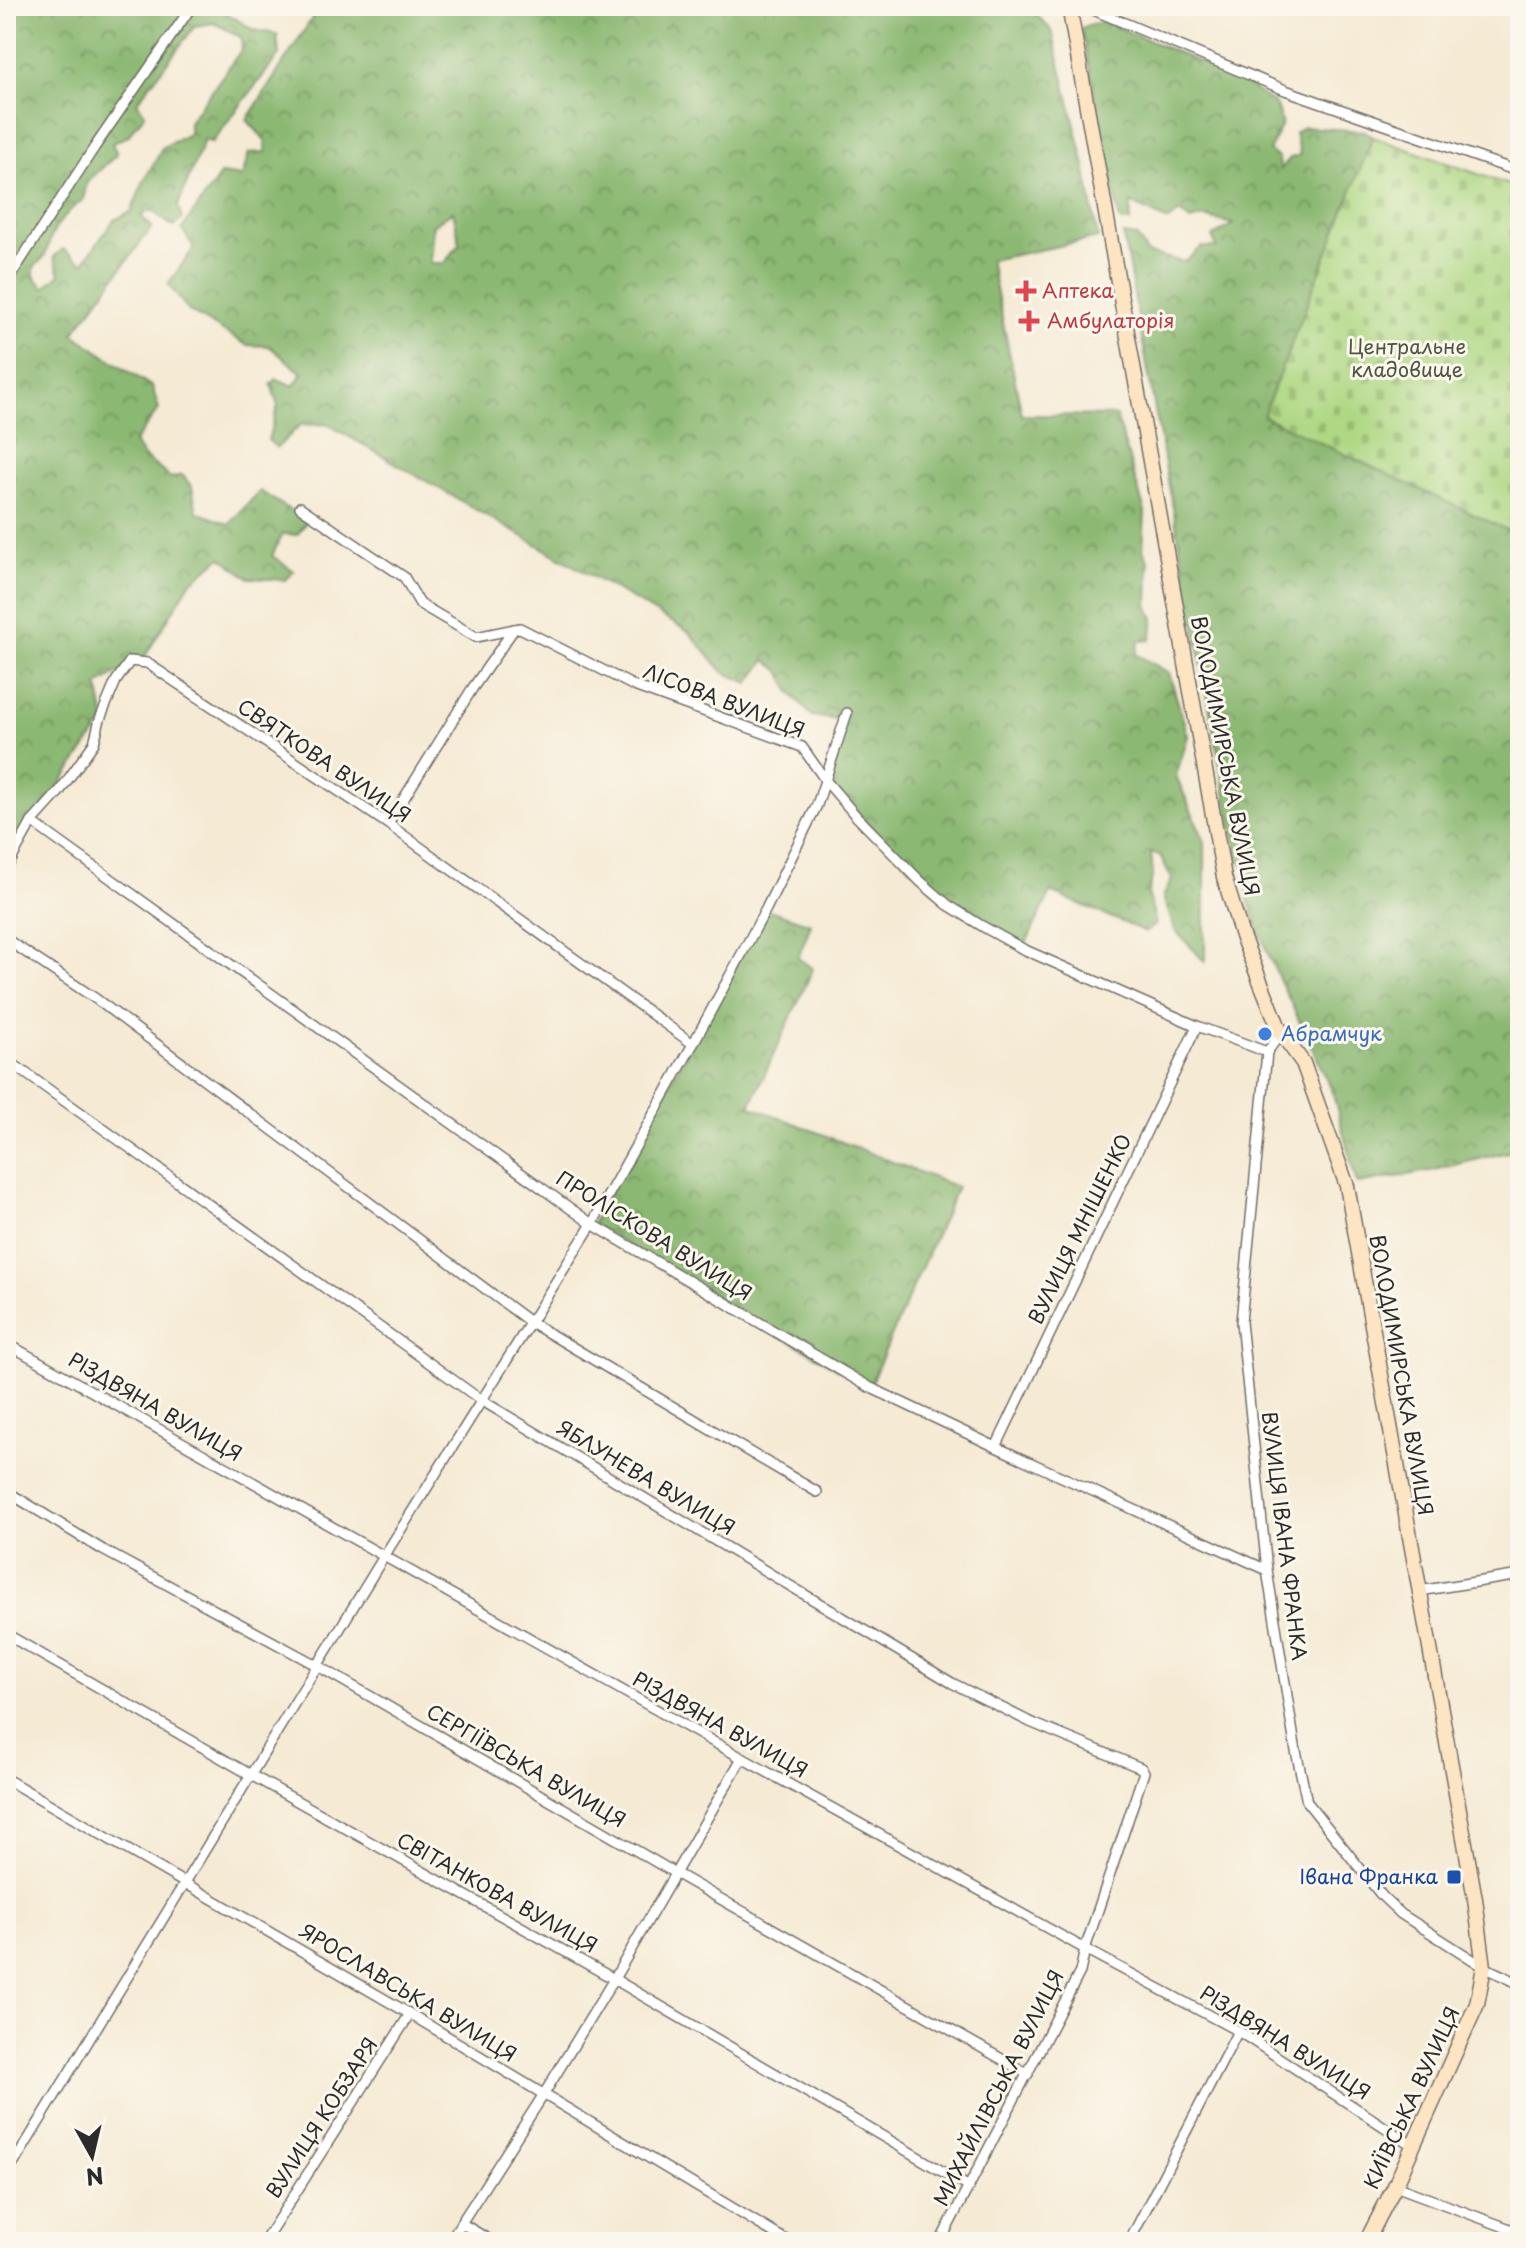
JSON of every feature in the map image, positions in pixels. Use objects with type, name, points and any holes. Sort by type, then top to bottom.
[{"type":"main road","name":"ВОЛОДИМИРСЬКА ВУЛИЦЯ","points":[[1069,6],[1224,877],[1242,936],[1281,1033],[1303,1063],[1347,1186],[1475,1899],[1484,1967]]},
{"type":"main road","name":"КИЇВСЬКА ВУЛИЦЯ","points":[[1366,2242],[1395,2186],[1477,2004],[1484,1967]]},
{"type":"street","points":[[6,283],[9,272],[192,6]]},
{"type":"street","points":[[1084,6],[1285,90],[1520,172]]},
{"type":"street","points":[[300,507],[404,577],[420,604],[476,637],[514,629]]},
{"type":"street","name":"ЛІСОВА ВУЛИЦЯ","points":[[514,629],[520,628],[634,686],[802,747],[856,816],[948,905],[1023,949],[1197,1026],[1267,1052]]},
{"type":"street","points":[[388,824],[472,689],[514,629]]},
{"type":"street","name":"СВЯТКОВА ВУЛИЦЯ","points":[[6,869],[32,822],[59,792],[94,743],[116,681],[130,661],[147,663],[388,824],[693,1044]]},
{"type":"street","points":[[6,2176],[383,1558],[592,1224],[766,909],[817,805],[847,713]]},
{"type":"street","name":"ПРОЛІСКОВА ВУЛИЦЯ","points":[[32,822],[592,1224],[869,1387],[1267,1570]]},
{"type":"street","points":[[6,939],[96,999],[530,1322],[817,1492]]},
{"type":"street","name":"ВУЛИЦЯ МНІШЕНКО","points":[[996,1447],[1197,1026]]},
{"type":"street","points":[[1267,1052],[1281,1033]]},
{"type":"street","name":"ВУЛИЦЯ ІВАНА ФРАНКА","points":[[1267,1052],[1241,1322],[1267,1570],[1307,1802],[1372,1885],[1401,1914],[1484,1967],[1520,1984]]},
{"type":"street","name":"ЯБЛУНЕВА ВУЛИЦЯ","points":[[6,1059],[481,1400],[952,1683],[1030,1722],[1141,1768],[1143,1778],[1085,1949]]},
{"type":"street","name":"РІЗДВЯНА ВУЛИЦЯ","points":[[6,1343],[383,1558],[1238,2031],[1412,2145]]},
{"type":"street","name":"СЕРГІЇВСЬКА ВУЛИЦЯ","points":[[6,1491],[103,1550],[318,1666],[1028,2074]]},
{"type":"street","points":[[1419,1591],[1520,1575]]},
{"type":"street","name":"СВІТАНКОВА ВУЛИЦЯ","points":[[6,1634],[614,1979],[969,2187]]},
{"type":"street","points":[[449,2242],[614,1979],[742,1758]]},
{"type":"street","name":"ЯРОСЛАВСЬКА ВУЛИЦЯ","points":[[6,1779],[410,2014],[784,2241]]},
{"type":"street","name":"МИХАЙЛІВСЬКА ВУЛИЦЯ","points":[[940,2242],[1080,1972],[1085,1949]]},
{"type":"street","name":"ВУЛИЦЯ КОБЗАРЯ","points":[[264,2242],[410,2014]]},
{"type":"street","points":[[1129,2242],[1238,2031]]},
{"type":"street","points":[[1395,2186],[1510,2229],[1505,2242]]},
{"type":"street","points":[[461,2223],[493,2242]]},
{"type":"green space","points":[[6,6],[223,6],[223,11],[254,30],[277,34],[279,55],[212,142],[204,140],[178,206],[182,219],[173,227],[151,210],[141,216],[152,227],[73,334],[152,387],[159,409],[134,442],[145,458],[171,478],[182,475],[192,487],[197,512],[229,524],[260,491],[307,521],[297,535],[282,534],[272,556],[294,571],[286,580],[249,578],[221,557],[190,583],[144,658],[98,685],[105,720],[45,807],[6,855],[6,273],[12,272],[6,269]],"holes":[[[214,23],[241,37],[242,49],[189,122],[189,134],[163,147],[131,212],[114,220],[83,263],[63,249],[54,257],[60,274],[44,288],[34,276],[34,267],[45,255],[56,228],[68,212],[83,200],[87,182],[117,154],[112,143],[128,136],[145,114],[137,102],[195,26]]]},
{"type":"green space","points":[[320,6],[1028,6],[1052,31],[1085,166],[1098,238],[990,260],[1022,415],[1116,416],[1145,512],[1143,549],[1149,563],[1148,608],[1154,618],[1151,640],[1139,641],[1136,654],[1169,673],[1188,736],[1176,776],[1205,842],[1205,962],[1175,930],[1163,897],[1172,879],[1160,855],[1151,853],[1153,874],[1148,893],[1156,924],[1146,932],[1051,892],[1023,949],[948,905],[826,781],[846,714],[833,719],[812,716],[791,693],[780,671],[766,660],[749,683],[723,672],[689,632],[327,424],[300,425],[277,448],[268,440],[278,406],[271,384],[277,379],[294,386],[302,373],[269,346],[247,345],[189,311],[168,284],[194,248],[182,229],[221,174],[242,177],[249,153],[266,152],[265,140],[247,120]],"holes":[[[453,211],[460,244],[444,263],[430,263],[433,225]]]},
{"type":"green space","points":[[1104,21],[1241,80],[1276,105],[1282,124],[1269,151],[1279,158],[1280,170],[1290,158],[1300,155],[1295,133],[1304,127],[1365,131],[1373,137],[1263,416],[1520,536],[1520,1149],[1434,1170],[1357,1184],[1332,1090],[1270,959],[1247,897],[1247,870],[1237,857],[1123,235],[1137,237],[1147,253],[1185,262],[1202,247],[1217,247],[1212,237],[1233,224],[1204,217],[1190,221],[1180,212],[1168,221],[1131,203],[1130,222],[1120,221],[1081,28]]},
{"type":"green space","name":"Центральне кладовище","points":[[1373,137],[1520,189],[1520,536],[1263,416]]},
{"type":"green space","points":[[766,909],[811,924],[798,958],[813,969],[750,1106],[957,1187],[869,1387],[592,1224]]},
{"type":"place","name":"Аптека","points":[[1026,291]]},
{"type":"place","name":"Амбулаторія","points":[[1029,321]]},
{"type":"place","name":"Абрамчук","points":[[1265,1034]]},
{"type":"place","name":"Івана Франка","points":[[1454,1877]]}]
